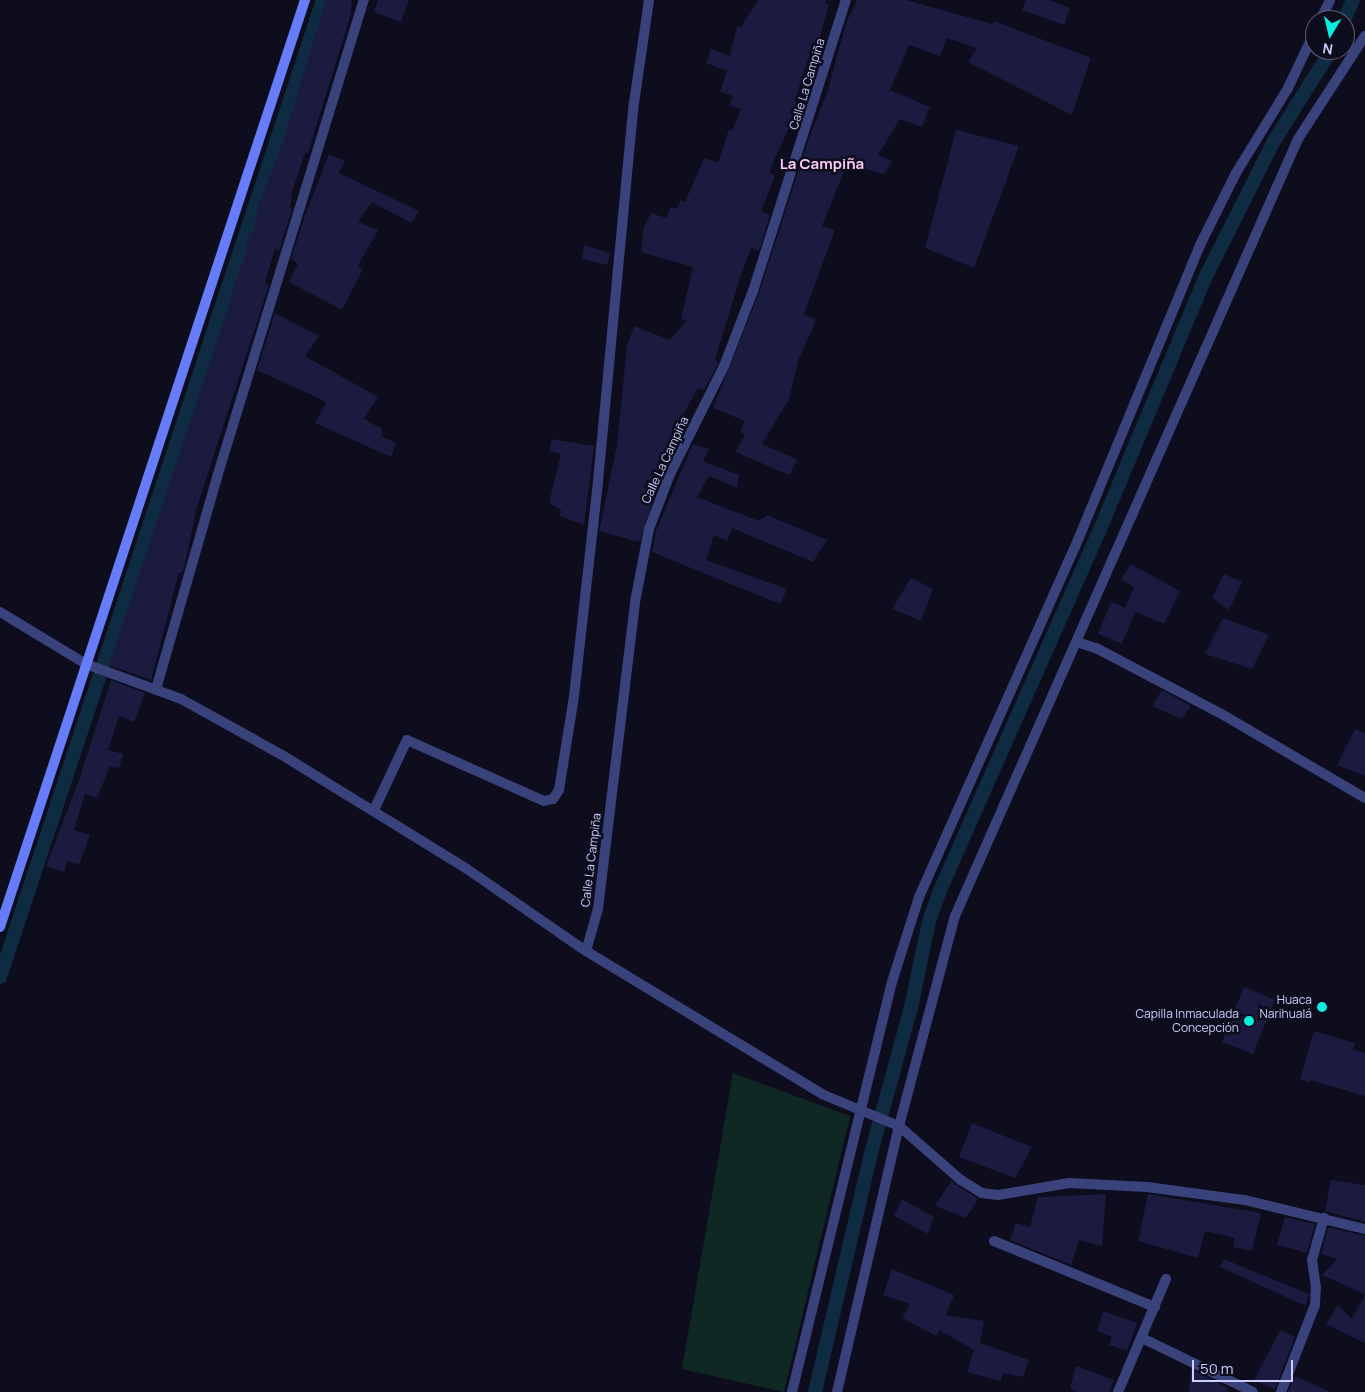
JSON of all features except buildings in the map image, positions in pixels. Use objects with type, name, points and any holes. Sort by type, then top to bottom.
[{"type":"main road","points":[[0,927],[90,666],[305,0]]},
{"type":"street","points":[[156,688],[217,477],[364,0]]},
{"type":"street","points":[[374,810],[405,742],[410,739],[544,801],[553,799],[559,790],[575,687],[628,185],[634,103],[649,0]]},
{"type":"street","name":"Calle La Campiña","points":[[586,951],[598,908],[636,597],[649,529],[670,474],[724,366],[753,291],[846,0]]},
{"type":"street","points":[[837,1392],[899,1126],[955,916],[1298,139],[1365,36]]},
{"type":"street","points":[[792,1392],[865,1112],[892,982],[919,897],[1075,547],[1200,245],[1236,173],[1288,88],[1305,52]]},
{"type":"street","points":[[0,612],[90,666],[156,688],[282,755],[374,810],[586,951],[824,1095],[899,1126],[961,1180],[989,1195],[1059,1183],[1138,1186],[1245,1200],[1365,1229]]},
{"type":"street","points":[[1076,642],[1096,648],[1220,713],[1365,798]]},
{"type":"street","points":[[1281,1392],[1315,1305],[1316,1288],[1312,1260],[1324,1218]]},
{"type":"street","points":[[994,1241],[1154,1307]]},
{"type":"street","points":[[1118,1392],[1166,1279]]},
{"type":"street","points":[[1142,1338],[1253,1392]]},
{"type":"green space","points":[[733,1073],[850,1116],[784,1392],[682,1369]]},
{"type":"waterway","points":[[0,977],[323,0]]},
{"type":"waterway","points":[[1348,10],[1353,0]]},
{"type":"waterway","points":[[815,1392],[870,1157],[912,1003],[929,921],[941,888],[1098,534],[1205,278],[1274,141],[1325,60]]},
{"type":"place","name":"Huaca Narihualá","points":[[1322,1007]]},
{"type":"place","name":"Capilla Inmaculada Concepción","points":[[1249,1021]]},
{"type":"district","name":"La Campiña","points":[[822,164]]}]
